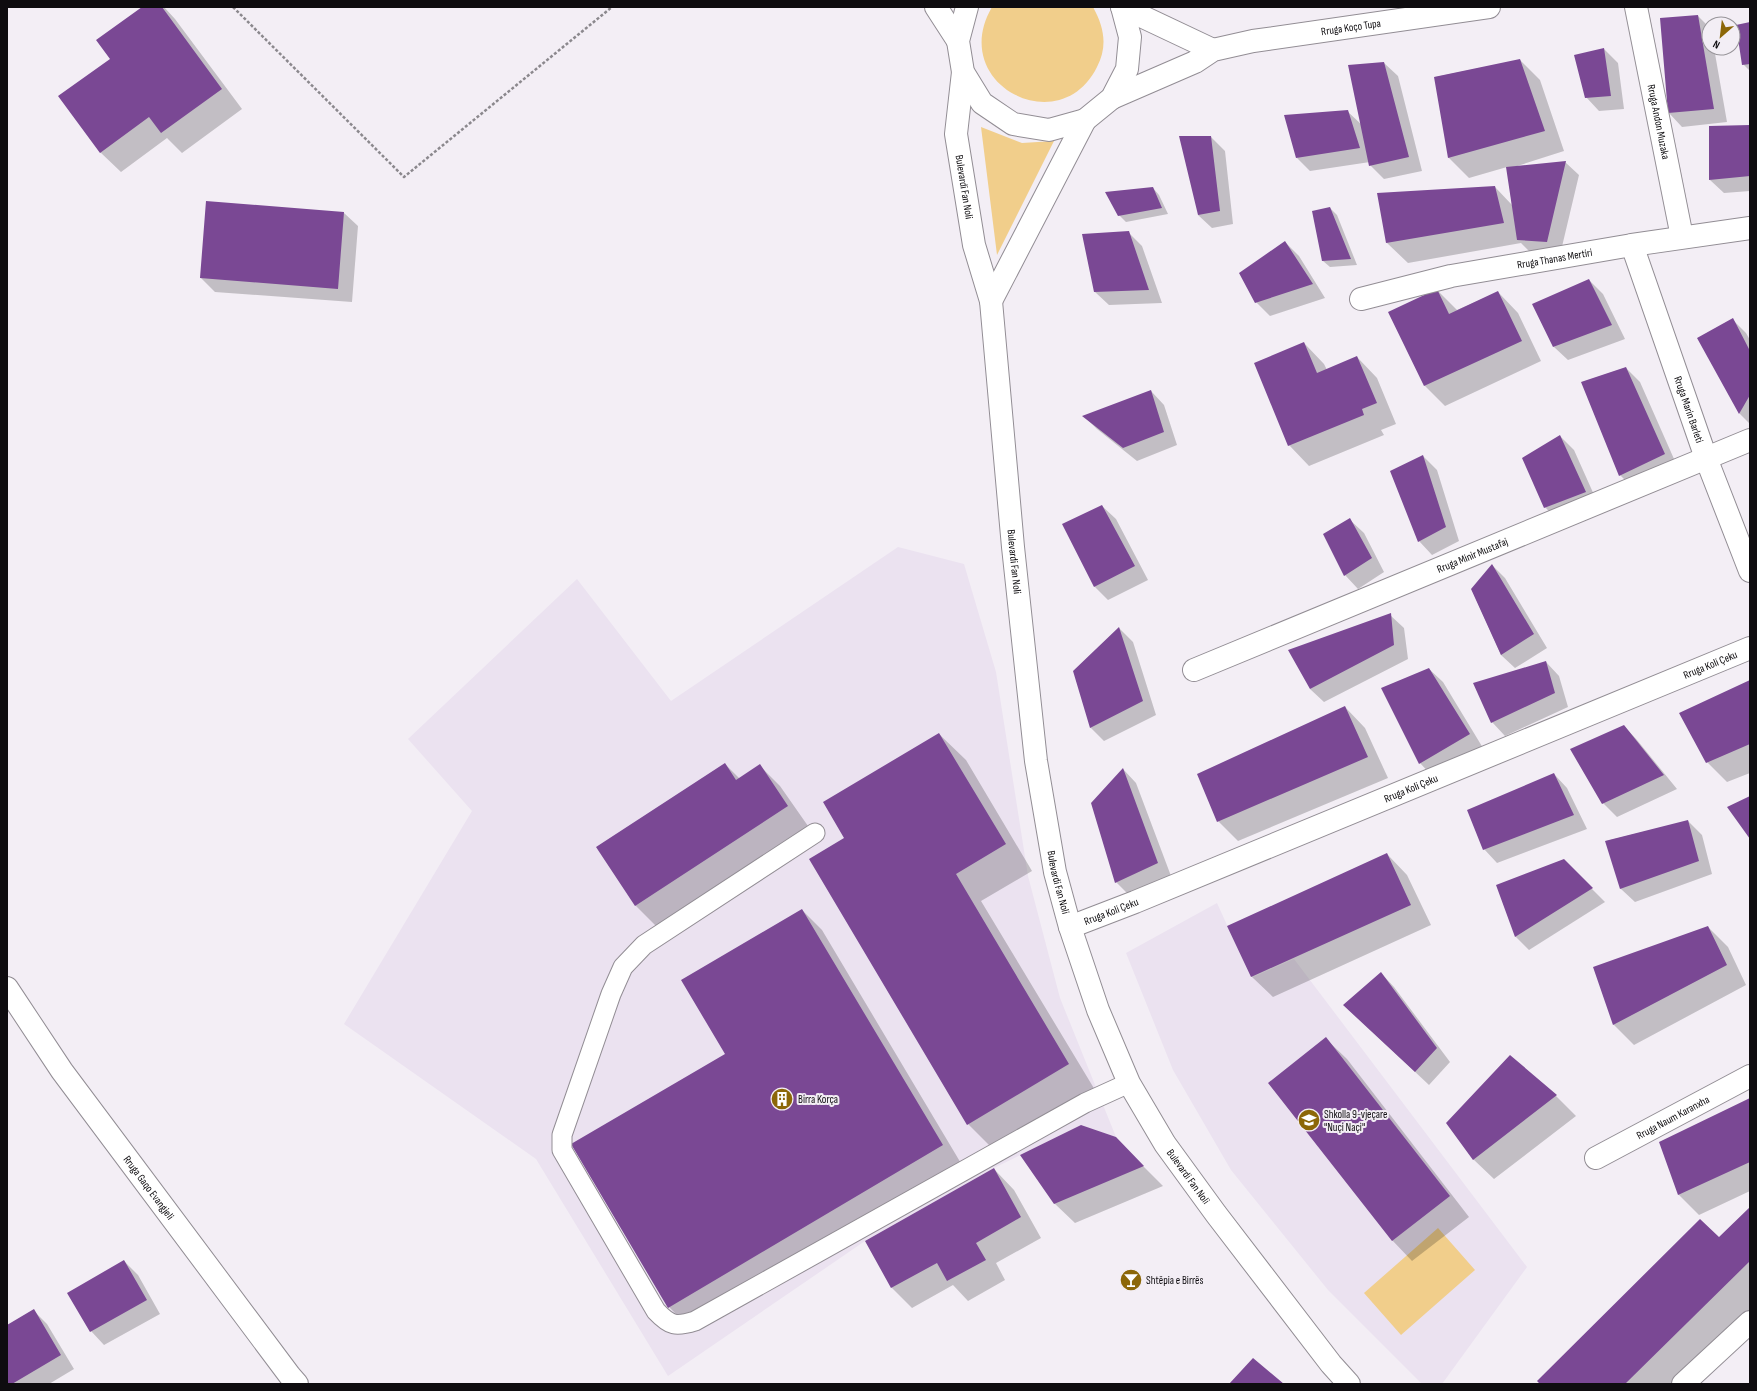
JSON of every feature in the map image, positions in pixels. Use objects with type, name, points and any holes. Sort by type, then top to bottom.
[{"type":"street","points":[[936,7],[958,41],[963,72],[982,103],[1013,124],[1049,130],[1085,120]]},
{"type":"street","points":[[958,41],[967,7]]},
{"type":"street","points":[[1122,7],[1213,50]]},
{"type":"street","points":[[991,301],[1085,120],[1112,98],[1127,69],[1130,37],[1122,7]]},
{"type":"street","name":"Rruga Koço Tupa","points":[[1112,98],[1195,62],[1213,50],[1253,41],[1489,7]]},
{"type":"street","name":"Rruga Andon Muzaka","points":[[1636,7],[1682,237]]},
{"type":"street","name":"Bulevardi Fan Noli","points":[[963,72],[956,134],[974,245],[991,301],[1013,547],[1036,761],[1055,872],[1070,927],[1098,1010],[1129,1082],[1166,1144],[1211,1208],[1331,1364],[1349,1384]]},
{"type":"street","name":"Rruga Thanas Mertiri","points":[[1360,300],[1451,276],[1632,245],[1750,228]]},
{"type":"street","name":"Rruga Marin Barleti","points":[[1632,245],[1706,458],[1750,571]]},
{"type":"street","name":"Rruga Minir Mustafaj","points":[[1194,670],[1750,440]]},
{"type":"street","name":"Rruga Koli Çeku","points":[[1070,927],[1135,902],[1750,648]]},
{"type":"street","name":"Rruga Gaqo Evangjeli","points":[[7,988],[62,1071],[290,1376],[298,1384]]},
{"type":"street","name":"Rruga Naum Karanxha","points":[[1596,1158],[1750,1076]]},
{"type":"street","points":[[1683,1384],[1750,1322]]},
{"type":"lane","points":[[815,833],[644,945],[623,967],[611,994],[562,1135],[562,1150],[656,1311],[666,1322],[679,1326],[695,1321],[1085,1103],[1129,1082]]},
{"type":"path","points":[[233,7],[404,177],[612,7]]},
{"type":"shaded area","points":[[992,7],[1093,7],[1100,22],[1103,37],[1103,52],[1097,67],[1080,89],[1059,100],[1036,101],[1014,94],[996,80],[984,59],[982,35]]},
{"type":"shaded area","points":[[981,127],[1022,143],[1054,141],[997,255]]},
{"type":"shaded area","points":[[898,547],[964,564],[996,672],[1028,876],[1060,998],[1116,1137],[1081,1125],[994,1168],[865,1241],[668,1376],[536,1159],[344,1024],[472,811],[408,739],[577,579],[671,701]]},
{"type":"shaded area","name":"Shkolla 9-vjeçare \"Nuçi Naçi\"","points":[[1217,903],[1251,978],[1294,959],[1527,1267],[1442,1384],[1422,1384],[1328,1290],[1231,1170],[1173,1070],[1126,953]]},
{"type":"shaded area","points":[[1438,1228],[1475,1270],[1401,1335],[1364,1293]]},
{"type":"building","points":[[142,7],[162,7],[222,89],[161,133],[149,117],[100,153],[58,96],[110,59],[96,40]]},
{"type":"building","points":[[1698,15],[1701,33],[1701,56],[1705,56],[1714,109],[1668,113],[1660,18]]},
{"type":"building","points":[[1750,22],[1750,64],[1742,65],[1741,56],[1741,24]]},
{"type":"building","points":[[1604,48],[1611,96],[1585,98],[1574,55]]},
{"type":"building","points":[[1520,59],[1545,131],[1448,158],[1434,77]]},
{"type":"building","points":[[1384,62],[1409,157],[1369,166],[1348,65]]},
{"type":"building","points":[[1348,110],[1360,148],[1296,158],[1284,115]]},
{"type":"building","points":[[1750,125],[1750,176],[1709,180],[1709,126]]},
{"type":"building","points":[[1179,136],[1211,136],[1220,211],[1198,215]]},
{"type":"building","points":[[1566,161],[1547,242],[1517,240],[1506,167]]},
{"type":"building","points":[[1495,186],[1504,223],[1386,243],[1377,193]]},
{"type":"building","points":[[1153,187],[1162,208],[1118,216],[1105,192]]},
{"type":"building","points":[[206,201],[344,212],[338,289],[200,278]]},
{"type":"building","points":[[1330,207],[1351,259],[1322,261],[1312,211]]},
{"type":"building","points":[[1129,231],[1149,290],[1094,292],[1082,234]]},
{"type":"building","points":[[1285,241],[1313,284],[1255,303],[1239,273]]},
{"type":"building","points":[[1589,279],[1612,325],[1553,347],[1532,304]]},
{"type":"building","points":[[1437,289],[1449,314],[1498,291],[1522,341],[1424,386],[1388,312]]},
{"type":"building","points":[[1733,318],[1750,351],[1750,395],[1739,414],[1697,338]]},
{"type":"building","points":[[1304,342],[1317,373],[1357,356],[1377,403],[1362,409],[1364,415],[1288,446],[1254,363]]},
{"type":"building","points":[[1626,367],[1665,454],[1619,476],[1581,382]]},
{"type":"building","points":[[1151,390],[1164,432],[1123,448],[1082,416]]},
{"type":"building","points":[[1560,435],[1586,492],[1544,508],[1522,458]]},
{"type":"building","points":[[1423,455],[1446,527],[1418,542],[1390,471]]},
{"type":"building","points":[[1102,505],[1135,566],[1094,587],[1062,524]]},
{"type":"building","points":[[1350,518],[1372,558],[1344,576],[1323,534]]},
{"type":"building","points":[[1492,564],[1534,634],[1501,655],[1471,589]]},
{"type":"building","points":[[1391,613],[1394,645],[1310,689],[1288,650]]},
{"type":"building","points":[[1119,627],[1143,701],[1090,728],[1073,671]]},
{"type":"building","points":[[1546,661],[1555,693],[1491,723],[1473,683]]},
{"type":"building","points":[[1429,668],[1470,734],[1419,764],[1381,688]]},
{"type":"building","points":[[1750,680],[1750,744],[1706,763],[1679,713]]},
{"type":"building","points":[[1345,706],[1368,757],[1217,822],[1197,774]]},
{"type":"building","points":[[1624,725],[1664,775],[1602,804],[1570,749]]},
{"type":"building","points":[[939,733],[1006,844],[956,874],[1069,1064],[967,1125],[809,859],[844,838],[823,802]]},
{"type":"building","points":[[725,763],[736,780],[760,764],[788,806],[635,906],[596,847]]},
{"type":"building","points":[[1123,768],[1158,863],[1115,883],[1091,803]]},
{"type":"building","points":[[1554,773],[1574,815],[1483,850],[1467,810]]},
{"type":"building","points":[[1750,796],[1750,839],[1727,807]]},
{"type":"building","points":[[1688,820],[1699,861],[1620,889],[1605,841]]},
{"type":"building","points":[[1387,853],[1411,905],[1251,977],[1227,926]]},
{"type":"building","points":[[1564,859],[1593,888],[1515,937],[1496,885]]},
{"type":"building","name":"Birra Korça","points":[[802,909],[943,1145],[668,1308],[571,1144],[725,1054],[681,980]]},
{"type":"building","points":[[1708,926],[1727,965],[1613,1025],[1593,967]]},
{"type":"building","points":[[1381,972],[1437,1048],[1415,1072],[1343,1005]]},
{"type":"building","points":[[1326,1037],[1450,1196],[1392,1241],[1268,1083]]},
{"type":"building","points":[[1510,1055],[1557,1095],[1473,1160],[1446,1123]]},
{"type":"building","points":[[1750,1098],[1750,1162],[1678,1195],[1659,1142]]},
{"type":"building","points":[[1081,1125],[1116,1137],[1144,1166],[1054,1204],[1020,1155]]},
{"type":"building","points":[[994,1168],[1021,1217],[976,1243],[986,1260],[947,1281],[937,1263],[891,1288],[865,1241]]},
{"type":"building","points":[[1750,1207],[1750,1261],[1625,1384],[1540,1384],[1537,1381],[1700,1219],[1719,1237]]},
{"type":"building","points":[[124,1260],[147,1300],[90,1332],[67,1293]]},
{"type":"building","points":[[34,1309],[61,1355],[12,1384],[7,1384],[7,1325]]},
{"type":"building","points":[[1253,1358],[1284,1384],[1229,1384]]},
{"type":"place","name":"Birra Korça","points":[[782,1099]]},
{"type":"place","name":"Shkolla 9-vjeçare \"Nuçi Naçi\"","points":[[1309,1120]]},
{"type":"place","name":"Shtëpia e Birrës","points":[[1131,1280]]}]
